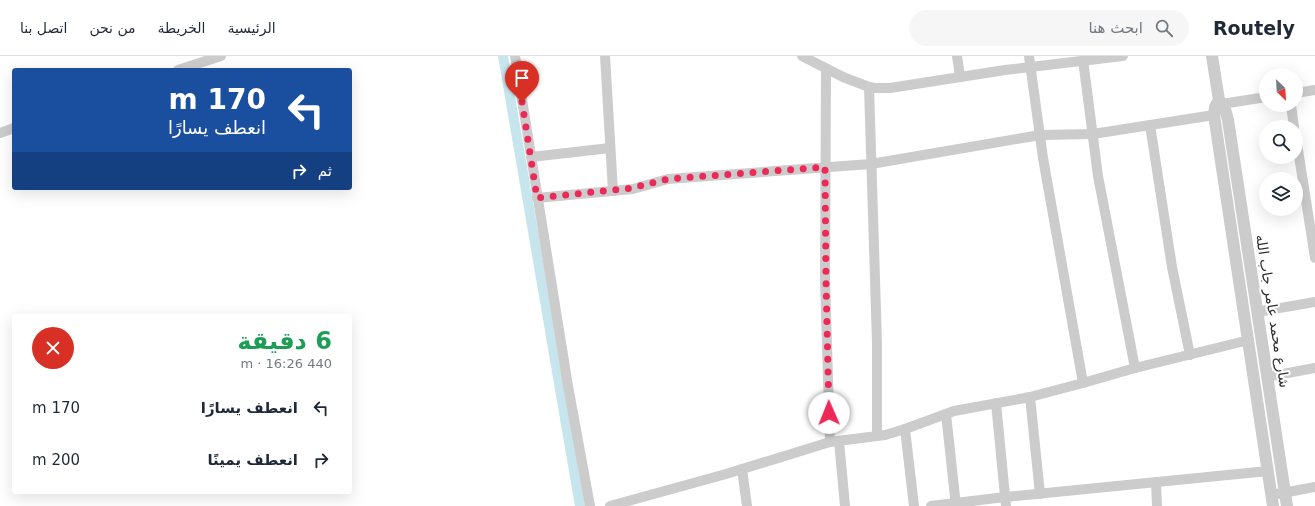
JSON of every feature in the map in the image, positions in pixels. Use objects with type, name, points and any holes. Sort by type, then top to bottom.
[{"type":"street","points":[[184,68],[221,56]]},
{"type":"street","points":[[515,56],[568,386],[590,506]]},
{"type":"street","points":[[605,56],[612,190]]},
{"type":"street","points":[[802,56],[844,78],[875,88],[890,88],[960,76],[1123,56]]},
{"type":"street","points":[[957,56],[960,76]]},
{"type":"street","points":[[1029,56],[1040,135],[1083,383]]},
{"type":"street","name":"شارع محمد عامر جاب الله","points":[[1212,56],[1220,102],[1228,120],[1287,506]]},
{"type":"street","points":[[1083,60],[1098,176],[1135,368]]},
{"type":"street","points":[[826,69],[826,281],[834,442],[845,506]]},
{"type":"street","points":[[869,87],[877,343],[877,436]]},
{"type":"street","points":[[1303,92],[1315,90]]},
{"type":"street","points":[[1220,102],[1259,98]]},
{"type":"street","name":"شارع محمد عامر جاب الله","points":[[1220,102],[1215,107],[1214,115],[1272,500]]},
{"type":"street","points":[[537,198],[643,186],[668,179],[871,164],[1040,135],[1093,134],[1214,115]]},
{"type":"street","points":[[1150,125],[1172,267],[1190,355]]},
{"type":"street","points":[[0,133],[12,129]]},
{"type":"street","points":[[531,157],[610,148]]},
{"type":"street","points":[[1301,164],[1314,241],[1315,258]]},
{"type":"street","points":[[1258,312],[1315,302]]},
{"type":"street","points":[[610,506],[834,442],[877,436],[905,429],[954,411],[1030,396],[1249,340]]},
{"type":"street","points":[[1267,377],[1315,368]]},
{"type":"street","points":[[1030,396],[1040,494]]},
{"type":"street","points":[[996,403],[1005,502]]},
{"type":"street","points":[[946,414],[956,504]]},
{"type":"street","points":[[905,429],[914,506]]},
{"type":"street","points":[[742,469],[746,506]]},
{"type":"street","points":[[931,506],[1005,502],[1040,494],[1268,471]]},
{"type":"street","points":[[1156,482],[1157,506]]},
{"type":"street","points":[[1272,500],[1285,492],[1315,487]]},
{"type":"waterway","points":[[503,56],[580,506]]},
{"type":"route","points":[[522,102],[537,198],[632,188],[668,179],[825,167],[829,413]]}]
